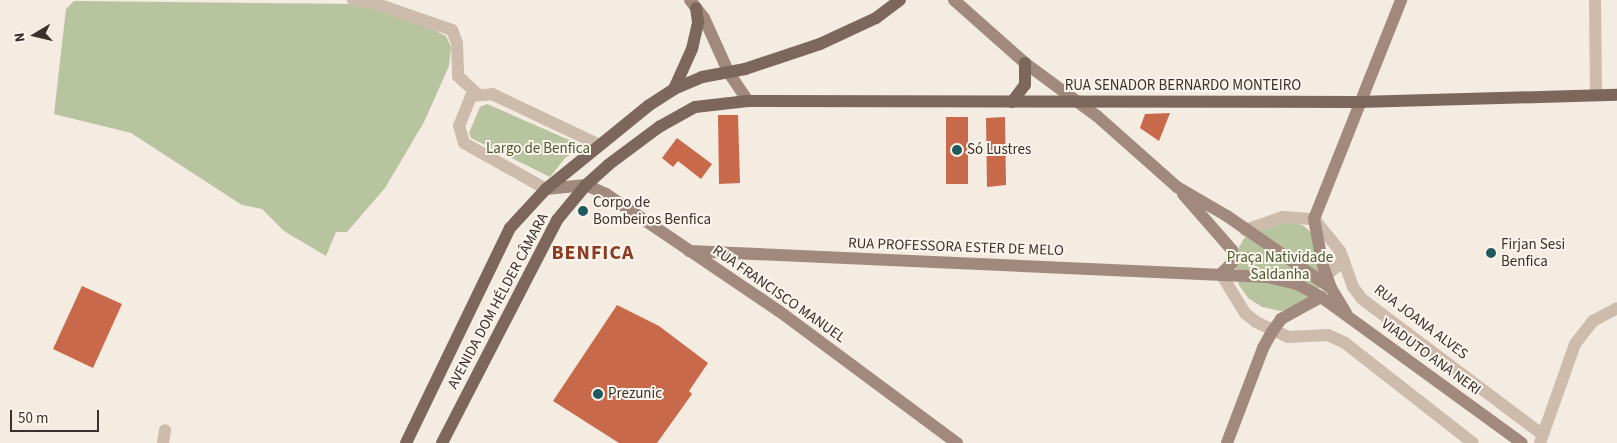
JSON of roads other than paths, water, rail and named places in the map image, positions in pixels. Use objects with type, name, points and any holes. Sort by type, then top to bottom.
[{"type":"main road","points":[[546,188],[648,106],[674,89],[702,77],[729,73],[820,44],[876,18],[900,0]]},
{"type":"main road","points":[[674,89],[692,49],[698,22],[693,4]]},
{"type":"main road","points":[[1012,102],[1025,85],[1025,63]]},
{"type":"main road","name":"RUA SENADOR BERNARDO MONTEIRO","points":[[748,101],[1079,104],[1359,102],[1617,95]]},
{"type":"main road","name":"AVENIDA DOM HÉLDER CÂMARA","points":[[442,443],[557,220],[586,185],[675,117],[706,104],[748,101]]},
{"type":"main road","name":"AVENIDA DOM HÉLDER CÂMARA","points":[[406,443],[510,228],[546,188]]},
{"type":"street","points":[[353,0],[374,3],[452,30],[457,43],[458,76],[476,93]]},
{"type":"street","points":[[954,0],[1025,63],[1079,104],[1177,187],[1245,230],[1326,293]]},
{"type":"street","points":[[1326,293],[1326,275],[1314,219],[1359,102],[1402,0]]},
{"type":"street","points":[[1595,0],[1596,95]]},
{"type":"street","points":[[693,4],[729,73],[748,101]]},
{"type":"street","points":[[546,188],[464,143],[459,126],[468,98],[476,93],[492,94],[600,144]]},
{"type":"street","name":"RUA FRANCISCO MANUEL","points":[[546,188],[586,185],[606,194],[689,252],[779,311],[957,443]]},
{"type":"street","points":[[1177,187],[1232,250],[1232,262],[1220,274]]},
{"type":"street","points":[[1245,230],[1283,217],[1314,219]]},
{"type":"street","name":"RUA JOANA ALVES","points":[[1314,219],[1340,251],[1353,287],[1362,299],[1541,439]]},
{"type":"street","name":"RUA PROFESSORA ESTER DE MELO","points":[[689,252],[1220,274]]},
{"type":"street","points":[[1326,275],[1344,261]]},
{"type":"street","points":[[1220,274],[1274,279],[1326,293]]},
{"type":"street","points":[[1220,274],[1244,313],[1272,332],[1300,338],[1328,335],[1345,343],[1473,443]]},
{"type":"street","points":[[1227,443],[1263,348],[1272,332],[1282,319],[1326,293]]},
{"type":"street","name":"VIADUTO ANA NERI","points":[[1326,293],[1350,319],[1521,442]]},
{"type":"street","points":[[1541,439],[1575,344],[1592,321],[1617,308]]},
{"type":"street","points":[[162,443],[165,430]]},
{"type":"place","name":"Só Lustres","points":[[957,150]]},
{"type":"place","name":"Corpo de Bombeiros Benfica","points":[[583,211]]},
{"type":"place","name":"Firjan Sesi Benfica","points":[[1491,253]]},
{"type":"place","name":"Prezunic","points":[[598,394]]},
{"type":"district","name":"BENFICA","points":[[593,253]]},
{"type":"park label","name":"Largo de Benfica","points":[[538,149]]},
{"type":"park label","name":"Praça Natividade Saldanha","points":[[1280,266]]}]
